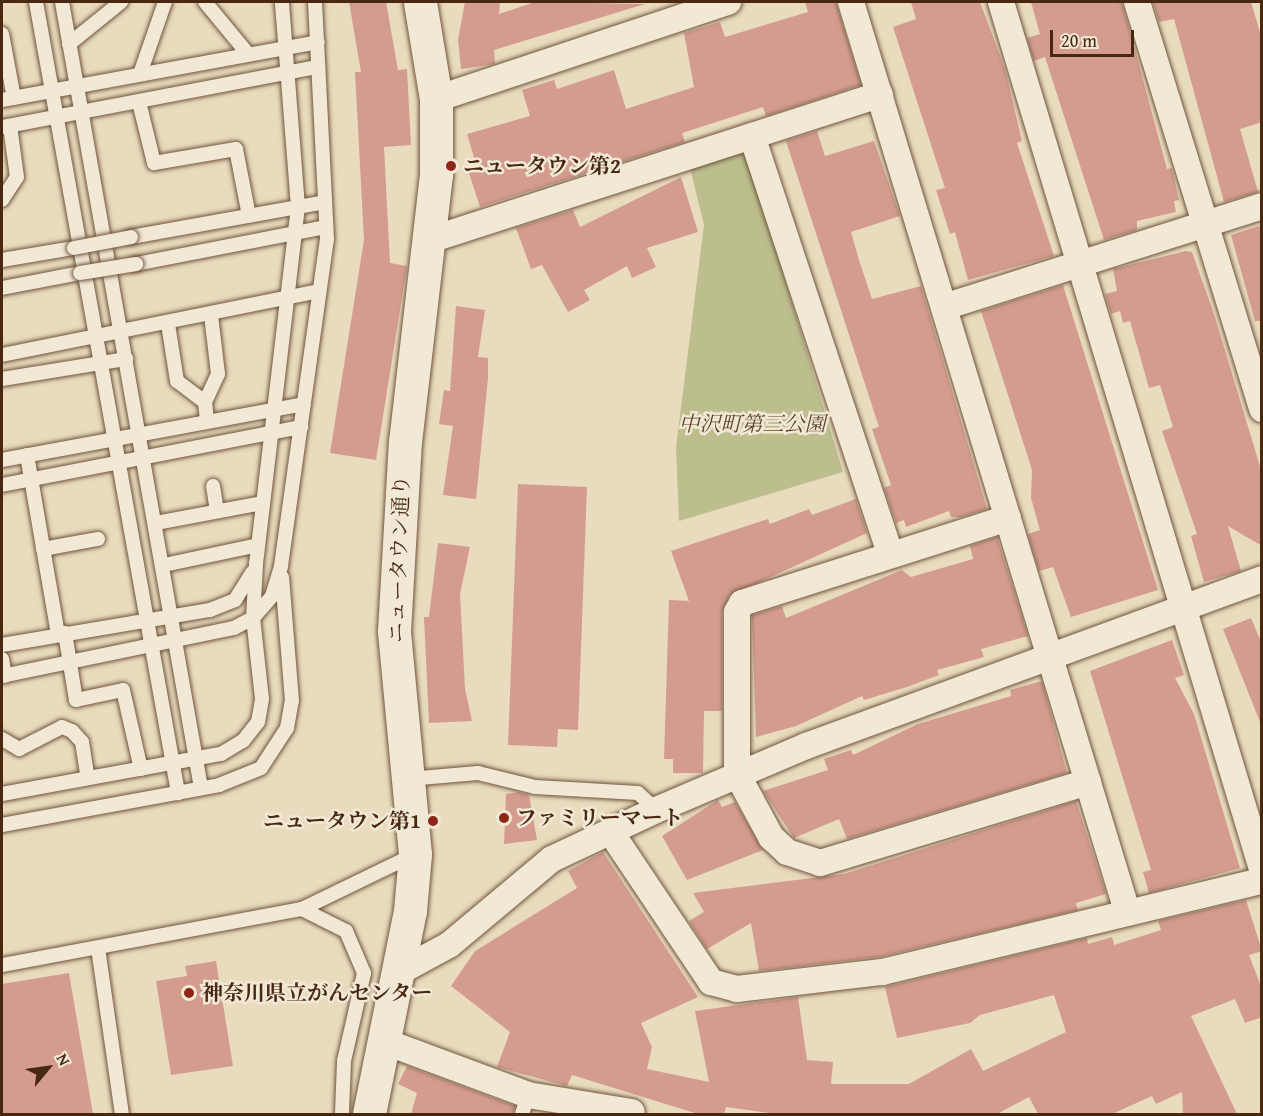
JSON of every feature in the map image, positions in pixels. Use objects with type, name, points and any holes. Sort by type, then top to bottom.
[{"type":"street","name":"ニュータウン通り","points":[[369,1114],[399,972],[415,854],[394,631],[395,561],[427,241],[436,175],[436,99],[420,2]]},
{"type":"street","points":[[436,99],[728,2]]},
{"type":"street","points":[[851,2],[1127,911]]},
{"type":"street","points":[[1001,2],[1083,262],[1262,869]]},
{"type":"street","points":[[1137,2],[1262,409]]},
{"type":"street","points":[[427,241],[880,95]]},
{"type":"street","points":[[752,136],[890,554]]},
{"type":"street","points":[[944,307],[1262,206]]},
{"type":"street","points":[[1008,518],[890,554],[738,607],[737,774],[771,837],[787,852],[820,863],[1088,782]]},
{"type":"street","points":[[399,972],[449,945],[552,859],[656,810],[737,774],[1050,654],[1262,579]]},
{"type":"street","points":[[610,831],[711,982],[737,989],[882,972],[1127,911],[1262,881]]},
{"type":"street","points":[[384,1041],[525,1105],[632,1112]]},
{"type":"lane","points":[[36,2],[59,117],[178,793]]},
{"type":"lane","points":[[62,2],[174,616],[201,788]]},
{"type":"lane","points":[[69,44],[121,2]]},
{"type":"lane","points":[[140,74],[165,2]]},
{"type":"lane","points":[[206,2],[248,54]]},
{"type":"lane","points":[[2,794],[221,754],[243,741],[258,722],[262,699],[252,618],[256,564],[298,207],[282,2]]},
{"type":"lane","points":[[2,659],[3,676],[71,665],[234,628],[252,618],[272,596],[281,566],[326,227],[315,2]]},
{"type":"lane","points":[[2,34],[8,99],[318,42]]},
{"type":"lane","points":[[2,200],[18,177],[6,127],[318,67]]},
{"type":"lane","points":[[139,102],[154,163],[236,149],[249,216]]},
{"type":"lane","points":[[2,260],[325,202]]},
{"type":"lane","points":[[2,288],[326,227]]},
{"type":"lane","points":[[2,355],[168,324],[319,291]]},
{"type":"lane","points":[[207,421],[205,402],[218,374],[211,315]]},
{"type":"lane","points":[[168,324],[177,381],[205,402]]},
{"type":"lane","points":[[2,379],[126,359]]},
{"type":"lane","points":[[2,460],[304,404]]},
{"type":"lane","points":[[2,485],[300,427]]},
{"type":"lane","points":[[27,455],[43,549],[71,665],[76,700],[123,690],[141,769]]},
{"type":"lane","points":[[213,486],[218,512]]},
{"type":"lane","points":[[156,523],[263,503]]},
{"type":"lane","points":[[43,549],[98,539]]},
{"type":"lane","points":[[164,565],[258,545]]},
{"type":"lane","points":[[2,645],[62,633],[174,616],[235,600],[256,564]]},
{"type":"lane","points":[[2,825],[201,788],[261,768],[287,728],[292,671],[281,566]]},
{"type":"lane","points":[[2,739],[19,749],[62,727],[72,731],[82,742],[88,778]]},
{"type":"lane","points":[[408,779],[478,773],[546,788],[638,793],[656,810]]},
{"type":"lane","points":[[2,965],[302,909],[415,854]]},
{"type":"lane","points":[[302,909],[346,931],[364,973],[344,1061],[342,1114]]},
{"type":"lane","points":[[98,948],[122,1114]]},
{"type":"green space","name":"中沢町第三公園","points":[[746,150],[843,472],[679,521],[676,447],[704,225],[690,168]]},
{"type":"building","points":[[349,2],[386,2],[398,70],[407,69],[411,145],[384,147],[390,263],[407,266],[376,460],[330,453],[364,240],[355,72],[361,72]]},
{"type":"building","points":[[465,2],[500,2],[499,14],[535,2],[645,4],[494,50],[495,64],[461,69],[458,40]]},
{"type":"building","points":[[805,2],[836,2],[861,85],[766,116],[763,107],[682,133],[685,142],[480,207],[467,167],[476,164],[467,134],[530,116],[522,90],[554,80],[557,89],[614,70],[626,109],[694,87],[684,33],[720,22],[725,37],[808,12]]},
{"type":"building","points":[[911,2],[980,2],[1005,69],[1022,141],[1017,143],[1054,256],[968,280],[955,232],[950,234],[936,190],[945,188],[893,27],[916,19]]},
{"type":"building","points":[[1031,2],[1122,2],[1167,169],[1172,168],[1179,200],[1174,201],[1176,212],[1137,221],[1137,230],[1104,240],[1045,57],[1034,61],[1027,38],[1040,34]]},
{"type":"building","points":[[1153,2],[1251,2],[1262,39],[1262,122],[1240,129],[1258,192],[1224,202],[1174,19],[1159,22]]},
{"type":"building","points":[[817,131],[825,156],[874,141],[900,216],[851,232],[859,260],[872,299],[921,286],[987,509],[961,517],[951,517],[949,511],[906,527],[904,520],[896,523],[884,488],[891,485],[872,429],[879,427],[786,141]]},
{"type":"building","points":[[681,177],[698,232],[647,248],[656,267],[632,278],[627,266],[584,290],[590,300],[568,312],[542,265],[531,269],[516,228],[573,210],[580,227]]},
{"type":"building","points":[[1262,225],[1262,321],[1255,321],[1231,235]]},
{"type":"building","points":[[1186,251],[1192,252],[1214,314],[1262,473],[1262,546],[1228,526],[1241,571],[1204,582],[1191,536],[1197,534],[1162,431],[1173,427],[1160,385],[1149,388],[1130,321],[1123,323],[1120,311],[1111,314],[1105,294],[1117,291],[1113,269]]},
{"type":"building","points":[[1063,285],[1158,590],[1071,617],[1053,567],[1039,571],[1028,534],[1040,530],[1031,498],[1032,470],[981,311]]},
{"type":"building","points":[[456,306],[485,310],[478,357],[488,358],[488,378],[476,499],[443,495],[453,426],[439,424],[444,390],[450,391]]},
{"type":"building","points":[[518,484],[587,487],[578,730],[558,729],[557,747],[508,745]]},
{"type":"building","points":[[856,499],[867,533],[729,596],[722,612],[722,711],[704,711],[703,773],[673,773],[673,759],[664,759],[669,600],[689,601],[671,551],[768,519],[770,524],[809,509],[812,515]]},
{"type":"building","points":[[997,537],[1028,636],[981,649],[984,657],[937,670],[939,675],[907,687],[864,700],[862,696],[796,726],[756,737],[752,615],[782,606],[786,618],[902,570],[911,577],[973,559],[970,546]]},
{"type":"building","points":[[438,543],[470,547],[460,594],[465,689],[472,721],[429,723],[424,617],[429,617]]},
{"type":"building","points":[[1251,618],[1262,644],[1260,722],[1223,629]]},
{"type":"building","points":[[1172,640],[1184,675],[1175,678],[1194,714],[1240,868],[1149,893],[1143,872],[1151,870],[1090,671]]},
{"type":"building","points":[[1042,681],[1067,773],[847,839],[839,819],[794,838],[763,791],[828,770],[824,759],[851,750],[853,755],[918,724],[1011,696],[1010,690]]},
{"type":"building","points":[[519,792],[529,795],[537,840],[504,844],[506,794]]},
{"type":"building","points":[[718,800],[722,807],[735,802],[763,850],[687,880],[662,836]]},
{"type":"building","points":[[1076,801],[1106,894],[1076,903],[1078,910],[879,957],[759,971],[751,923],[707,949],[689,921],[704,912],[693,893],[844,874]]},
{"type":"building","points":[[603,852],[698,997],[641,1023],[652,1047],[647,1069],[709,1082],[695,1011],[798,997],[807,1060],[833,1062],[831,1084],[909,1084],[971,1049],[983,1071],[1066,1032],[1054,995],[980,1015],[970,1023],[897,1038],[885,987],[1087,938],[1088,944],[1112,937],[1114,945],[1161,930],[1158,921],[1246,900],[1262,951],[1249,955],[1262,989],[1262,1017],[1245,1023],[1235,999],[1191,1016],[1237,1114],[1183,1114],[1182,1092],[1156,1104],[1152,1096],[1112,1114],[1038,1114],[1029,1097],[997,1114],[777,1114],[726,1107],[724,1114],[698,1114],[572,1075],[567,1086],[497,1067],[510,1032],[451,986],[475,951],[577,888],[568,871]]},
{"type":"building","points":[[216,961],[233,1066],[171,1075],[156,981],[187,976],[185,966]]},
{"type":"building","points":[[69,973],[93,1114],[2,1114],[2,984]]},
{"type":"building","points":[[407,1066],[515,1106],[513,1114],[411,1114],[417,1093],[398,1084]]},
{"type":"place","name":"ニュータウン第2","points":[[451,166]]},
{"type":"place","name":"ファミリーマート","points":[[504,818]]},
{"type":"place","name":"ニュータウン第1","points":[[433,821]]},
{"type":"place","name":"神奈川県立がんセンター","points":[[189,993]]}]
